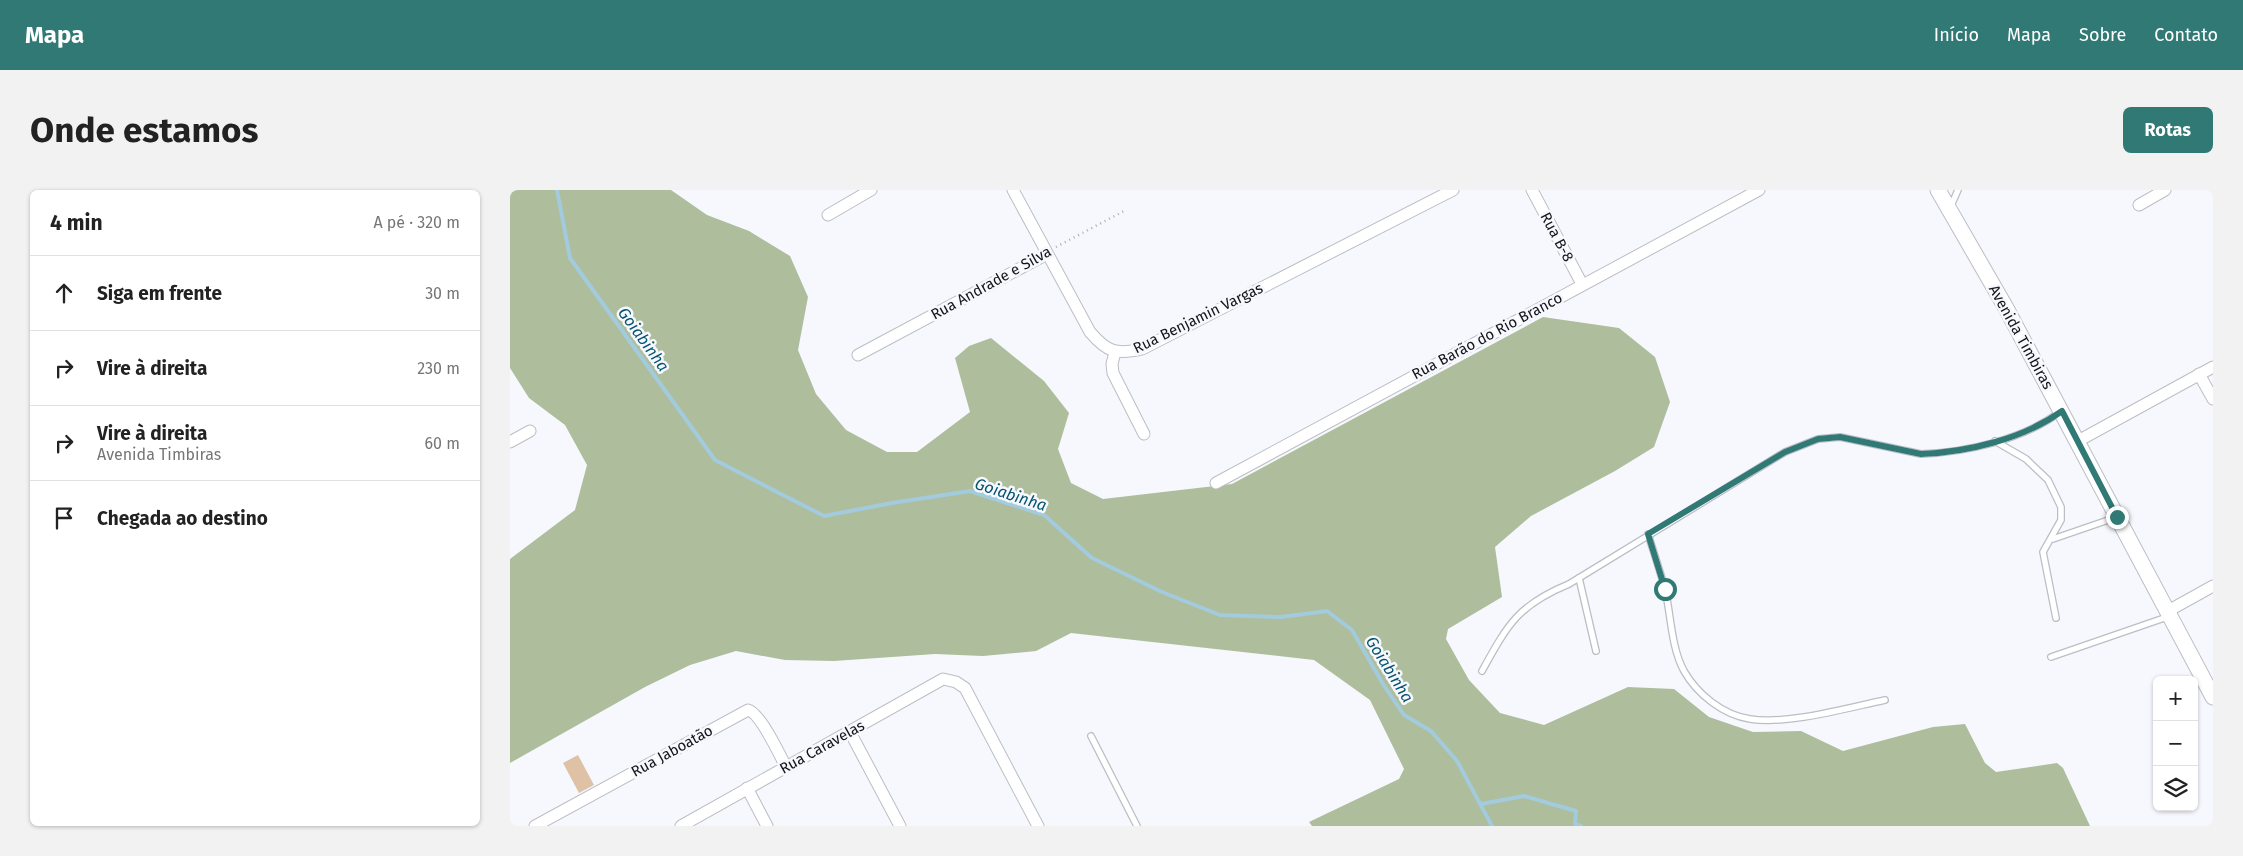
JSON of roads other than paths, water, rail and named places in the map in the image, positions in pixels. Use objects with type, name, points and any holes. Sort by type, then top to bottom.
[{"type":"street","points":[[828,215],[871,190]]},
{"type":"street","name":"Rua Benjamin Vargas","points":[[1013,190],[1090,332],[1101,345],[1115,352],[1142,349],[1453,190]]},
{"type":"street","name":"Rua B-8","points":[[1532,190],[1582,284]]},
{"type":"street","name":"Rua Barão do Rio Branco","points":[[1216,483],[1759,190]]},
{"type":"street","name":"Avenida Timbiras","points":[[1938,190],[2062,411],[2213,697]]},
{"type":"street","points":[[2139,206],[2165,190]]},
{"type":"street","name":"Rua Andrade e Silva","points":[[858,355],[1047,254]]},
{"type":"street","points":[[1115,352],[1112,364],[1113,373],[1144,434]]},
{"type":"street","points":[[2078,441],[2213,367]]},
{"type":"street","points":[[2200,374],[2213,399]]},
{"type":"street","points":[[510,442],[530,432]]},
{"type":"street","points":[[2169,614],[2213,586]]},
{"type":"street","name":"Rua Caravelas","points":[[681,826],[944,679],[956,682],[965,688],[1038,826]]},
{"type":"street","name":"Rua Jaboatão","points":[[535,826],[748,710],[752,711],[759,718],[786,767]]},
{"type":"street","points":[[850,732],[900,826]]},
{"type":"street","points":[[747,788],[767,826]]},
{"type":"lane","points":[[1949,210],[1958,190]]},
{"type":"lane","points":[[1482,671],[1501,636],[1526,606],[1543,595],[1578,578],[1785,452],[1818,439],[1840,437],[1921,454],[1995,441],[2027,431],[2062,411]]},
{"type":"lane","points":[[1995,441],[2026,459],[2048,480],[2061,507],[2061,520],[2043,552],[2056,618]]},
{"type":"lane","points":[[2052,539],[2117,517]]},
{"type":"lane","points":[[1648,534],[1665,589],[1675,643],[1683,670],[1698,691],[1722,709],[1749,719],[1797,718],[1885,700]]},
{"type":"lane","points":[[1578,578],[1596,651]]},
{"type":"lane","points":[[2051,657],[2169,614]]},
{"type":"lane","points":[[1091,736],[1137,826]]},
{"type":"waterway","name":"Goiabinha","points":[[557,190],[570,258],[715,460],[824,516],[970,491],[1044,515],[1092,558],[1162,592],[1220,615],[1281,617],[1327,611],[1352,630],[1383,684],[1404,715],[1431,731],[1457,761],[1492,826]]},
{"type":"waterway","name":"Goiabinha","points":[[1481,804],[1524,796],[1576,811],[1575,824],[1581,826]]}]
